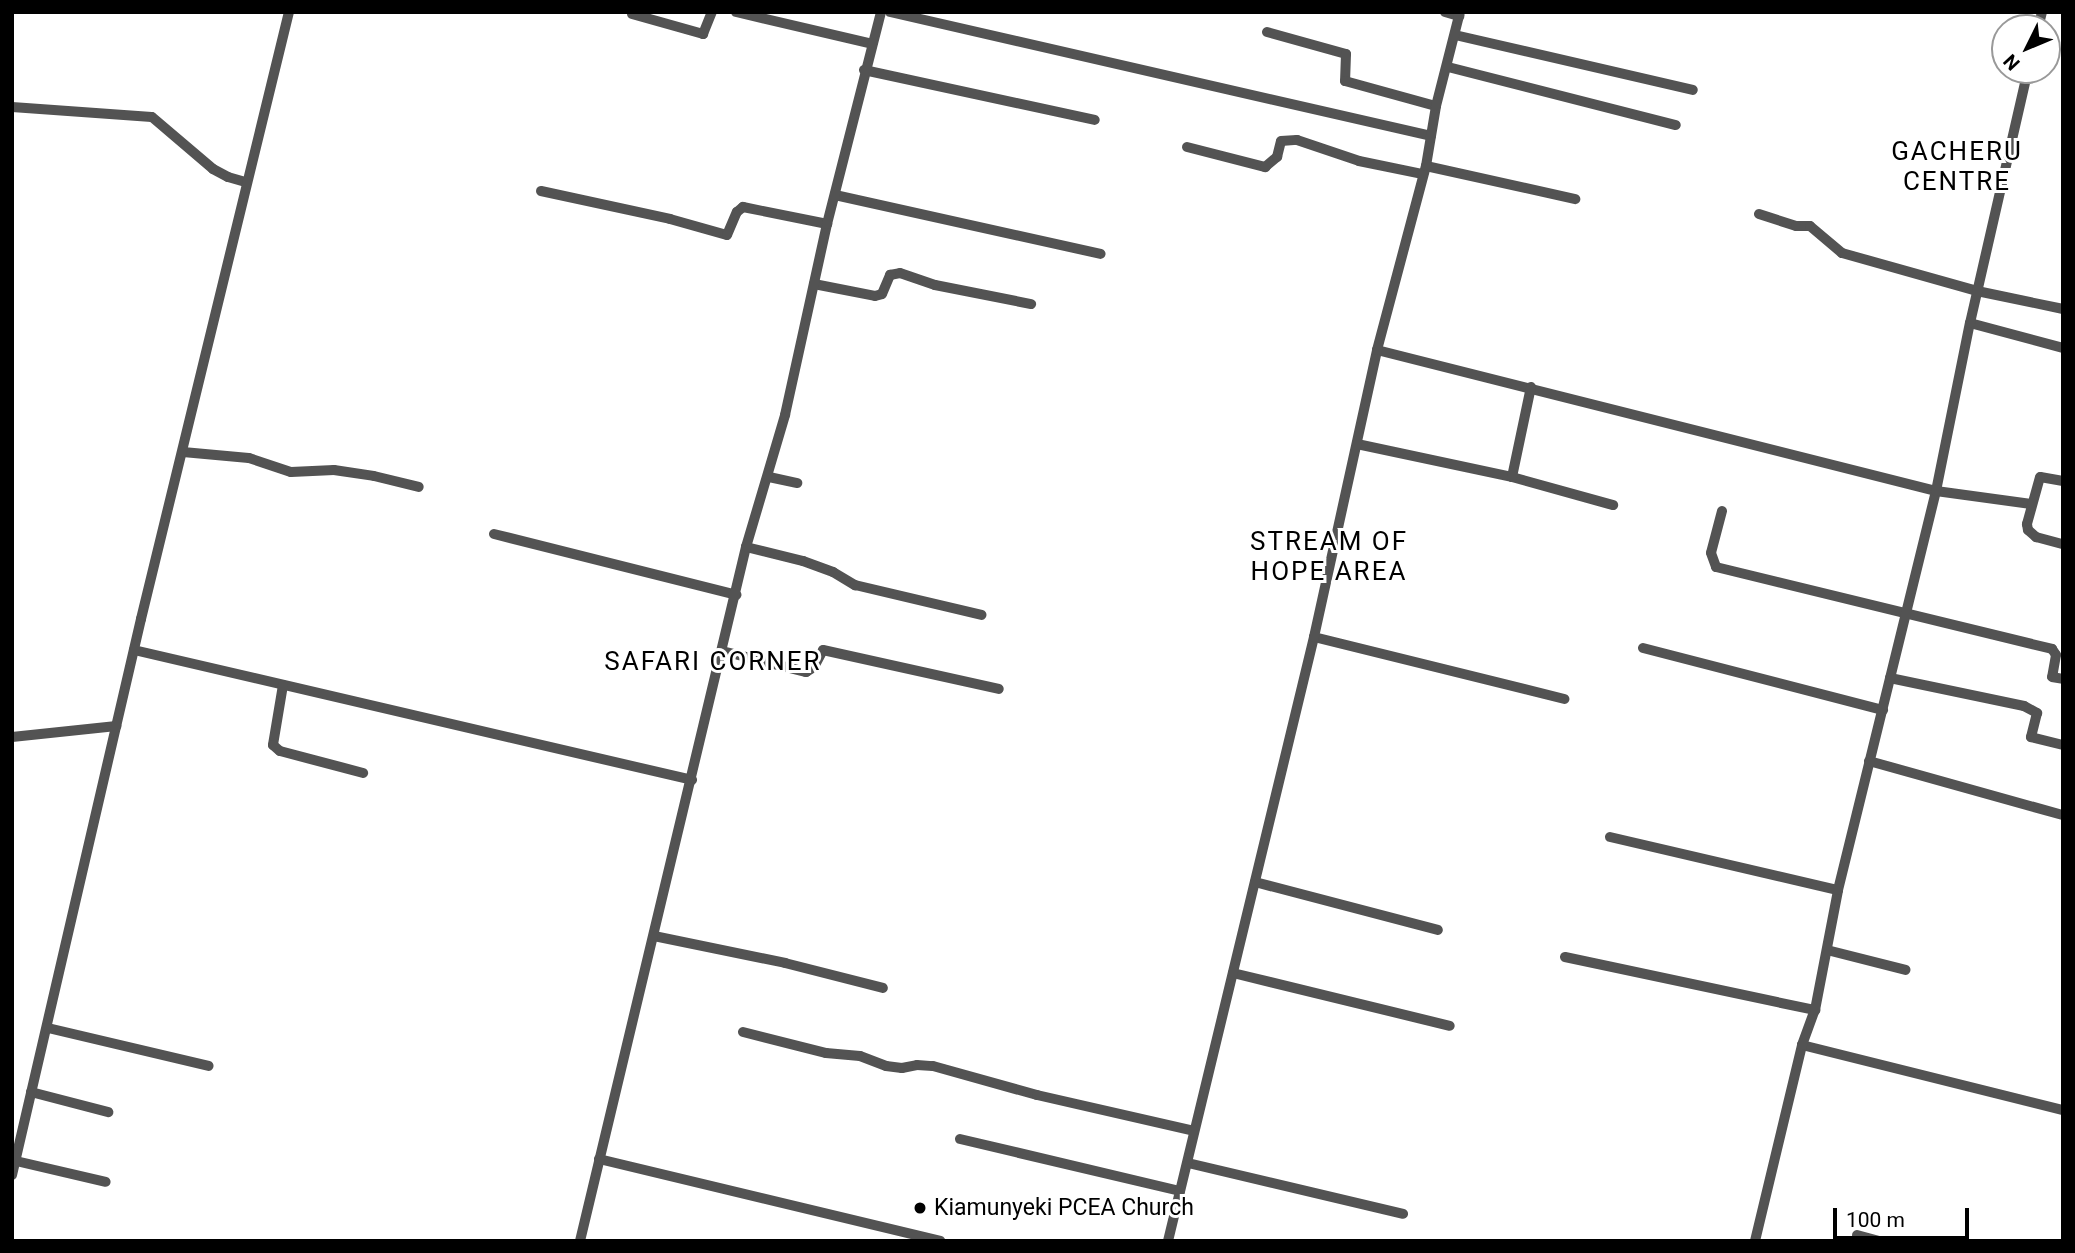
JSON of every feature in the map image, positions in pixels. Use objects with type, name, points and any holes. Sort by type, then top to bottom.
[{"type":"street","points":[[12,1175],[134,650],[289,12]]},
{"type":"street","points":[[632,14],[703,34],[712,12]]},
{"type":"street","points":[[736,12],[872,44]]},
{"type":"street","points":[[580,1241],[747,547],[769,477],[864,70],[881,12]]},
{"type":"street","points":[[890,12],[1430,136]]},
{"type":"street","points":[[1168,1241],[1314,638],[1377,350],[1424,170],[1436,106],[1460,14],[1445,12]]},
{"type":"street","points":[[1266,32],[1346,54],[1343,78],[1350,83],[1436,106]]},
{"type":"street","points":[[1455,35],[1693,89]]},
{"type":"street","points":[[1448,67],[1675,125]]},
{"type":"street","points":[[864,70],[1096,120]]},
{"type":"street","points":[[1755,1241],[1802,1045],[1815,1010],[1838,890],[1936,491],[1970,323],[2025,84]]},
{"type":"street","points":[[12,107],[152,117],[213,169],[246,182]]},
{"type":"street","points":[[1187,146],[1265,167],[1277,157],[1281,141],[1297,140],[1359,161],[1424,170],[1575,199]]},
{"type":"street","points":[[541,191],[670,219],[727,235],[737,212],[743,206],[827,224]]},
{"type":"street","points":[[835,195],[1101,254]]},
{"type":"street","points":[[1759,214],[1796,226],[1810,226],[1842,253],[1977,291],[2063,309]]},
{"type":"street","points":[[814,284],[875,296],[882,293],[890,275],[900,273],[935,285],[1031,304]]},
{"type":"street","points":[[1970,323],[2063,348]]},
{"type":"street","points":[[1377,350],[1936,491],[2031,504]]},
{"type":"street","points":[[1512,477],[1531,387]]},
{"type":"street","points":[[1357,443],[1512,477],[1613,505]]},
{"type":"street","points":[[183,452],[249,458],[291,472],[334,470],[419,486]]},
{"type":"street","points":[[769,477],[797,483]]},
{"type":"street","points":[[2063,481],[2040,477],[2031,504],[2028,530],[2036,537],[2063,544]]},
{"type":"street","points":[[1722,510],[1710,552],[1716,567],[1906,611],[2052,649],[2056,655],[2052,677],[2063,679]]},
{"type":"street","points":[[494,534],[736,595]]},
{"type":"street","points":[[747,547],[812,564],[855,585],[982,615]]},
{"type":"street","points":[[1314,638],[1564,699]]},
{"type":"street","points":[[1643,648],[1883,709]]},
{"type":"street","points":[[134,650],[692,780]]},
{"type":"street","points":[[722,650],[806,672],[814,667],[823,650],[999,689]]},
{"type":"street","points":[[1890,678],[2024,706],[2037,713],[2031,737],[2063,745]]},
{"type":"street","points":[[283,685],[273,745],[280,751],[363,774]]},
{"type":"street","points":[[12,737],[116,726]]},
{"type":"street","points":[[1868,761],[2063,815]]},
{"type":"street","points":[[1610,837],[1838,890]]},
{"type":"street","points":[[1255,882],[1438,930]]},
{"type":"street","points":[[654,936],[785,963],[883,988]]},
{"type":"street","points":[[1827,950],[1906,970]]},
{"type":"street","points":[[1565,957],[1815,1010]]},
{"type":"street","points":[[1233,973],[1450,1026]]},
{"type":"street","points":[[48,1028],[209,1066]]},
{"type":"street","points":[[743,1032],[826,1053],[860,1056],[902,1069],[917,1065],[933,1066],[1037,1095],[1194,1130]]},
{"type":"street","points":[[1802,1045],[2063,1111]]},
{"type":"street","points":[[31,1092],[108,1112]]},
{"type":"street","points":[[960,1139],[1180,1191]]},
{"type":"street","points":[[599,1159],[940,1241]]},
{"type":"street","points":[[16,1161],[106,1182]]},
{"type":"street","points":[[1188,1163],[1403,1214]]},
{"type":"street","points":[[1857,1235],[1880,1241]]},
{"type":"place","name":"Kiamunyeki PCEA Church","points":[[920,1208]]},
{"type":"district","name":"GACHERU CENTRE","points":[[1957,167]]},
{"type":"district","name":"STREAM OF HOPE AREA","points":[[1329,557]]},
{"type":"district","name":"SAFARI CORNER","points":[[713,662]]}]
